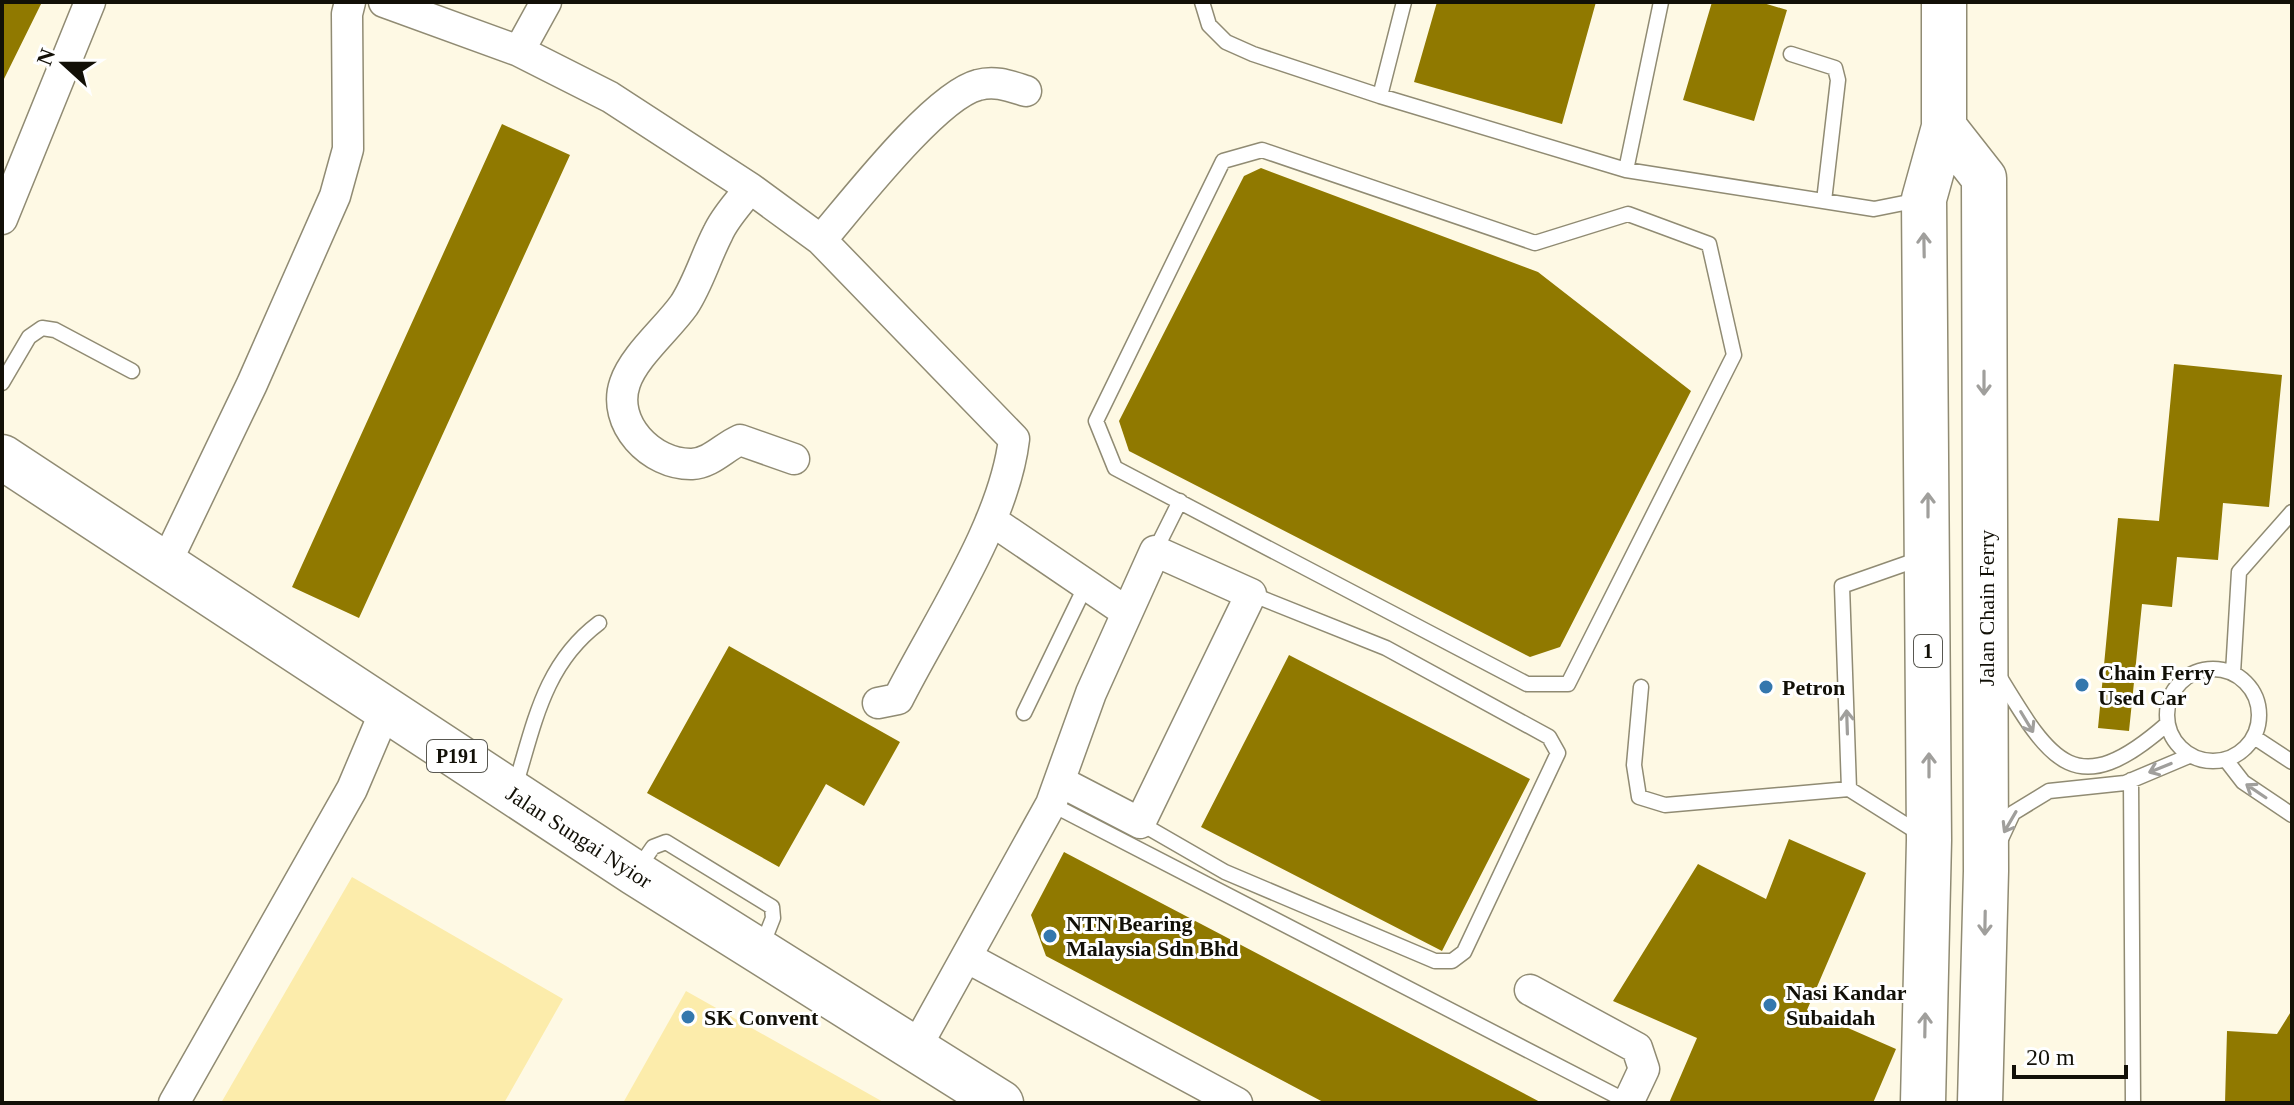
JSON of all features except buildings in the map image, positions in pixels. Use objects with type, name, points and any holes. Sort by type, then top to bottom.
[{"type":"main road","name":"1","points":[[1923,1103],[1929,840],[1924,199],[1944,127],[1944,2]]},
{"type":"main road","name":"Jalan Chain Ferry","points":[[1944,127],[1984,178],[1987,655],[1980,1103]]},
{"type":"main road","name":"Jalan Sungai Nyior","points":[[2,457],[513,794],[979,1094]]},
{"type":"street","points":[[2,219],[90,2]]},
{"type":"street","points":[[165,565],[252,384],[335,196],[348,149],[347,14],[350,2]]},
{"type":"street","points":[[384,2],[519,51],[610,97],[750,188],[821,240],[1014,439],[1011,465],[991,520],[898,699],[878,703]]},
{"type":"street","points":[[519,51],[546,2]]},
{"type":"street","points":[[821,240],[892,155],[962,92],[989,83],[1026,91]]},
{"type":"street","points":[[750,188],[719,229],[686,303],[634,364],[624,384],[623,418],[643,446],[668,460],[693,464],[716,457],[740,440],[794,459]]},
{"type":"street","points":[[991,520],[1125,611]]},
{"type":"street","points":[[914,1051],[968,958],[1056,793],[1091,693],[1125,611],[1155,551],[1251,594],[1140,823],[1056,793]]},
{"type":"street","points":[[174,1103],[352,789],[386,709]]},
{"type":"street","points":[[968,958],[1237,1103]]},
{"type":"street","points":[[1530,990],[1637,1048],[1644,1069],[1628,1102]]},
{"type":"lane","points":[[1202,2],[1209,25],[1226,42],[1380,96],[1626,170],[1874,209],[1924,199]]},
{"type":"lane","points":[[1380,96],[1404,2]]},
{"type":"lane","points":[[1626,170],[1661,2]]},
{"type":"lane","points":[[1791,54],[1828,63],[1835,68],[1838,80],[1824,201]]},
{"type":"lane","points":[[1262,150],[1535,243],[1628,214],[1709,244],[1734,355],[1568,684],[1527,684],[1180,501],[1115,468],[1096,421],[1223,161],[1262,150]]},
{"type":"lane","points":[[2,383],[29,337],[42,328],[55,330],[132,371]]},
{"type":"lane","points":[[1155,551],[1180,501]]},
{"type":"lane","points":[[2233,673],[2239,572],[2292,512]]},
{"type":"lane","points":[[1849,789],[1842,586],[1928,556]]},
{"type":"lane","points":[[1024,713],[1086,585]]},
{"type":"lane","points":[[1140,823],[1225,872],[1435,961],[1452,961],[1464,952],[1558,753],[1549,737],[1386,648],[1251,594]]},
{"type":"lane","points":[[513,794],[547,683],[575,641],[599,623]]},
{"type":"lane","points":[[1987,655],[2035,736],[2054,757],[2077,766],[2109,764],[2138,749],[2167,724]]},
{"type":"lane","points":[[2204,669],[2233,673],[2246,681],[2254,693],[2259,722],[2254,737],[2247,747],[2226,760],[2214,762],[2189,756],[2171,737],[2167,724],[2171,695],[2179,683],[2204,669]]},
{"type":"lane","points":[[1641,687],[1634,765],[1639,797],[1665,805],[1849,789],[1929,840]]},
{"type":"lane","points":[[2254,737],[2292,762]]},
{"type":"lane","points":[[1986,871],[2013,813],[2049,791],[2131,780],[2189,756]]},
{"type":"lane","points":[[2226,760],[2243,782],[2292,815]]},
{"type":"lane","points":[[2131,780],[2133,1103]]},
{"type":"lane","points":[[1056,793],[1628,1102]]},
{"type":"shaded area","points":[[352,877],[563,999],[504,1103],[221,1103]]},
{"type":"shaded area","points":[[686,991],[885,1103],[623,1103]]},
{"type":"place","name":"Chain Ferry Used Car","points":[[2082,685]]},
{"type":"place","name":"Petron","points":[[1766,687]]},
{"type":"place","name":"NTN Bearing Malaysia Sdn Bhd","points":[[1050,936]]},
{"type":"place","name":"Nasi Kandar Subaidah","points":[[1770,1005]]},
{"type":"place","name":"SK Convent","points":[[688,1017]]}]
